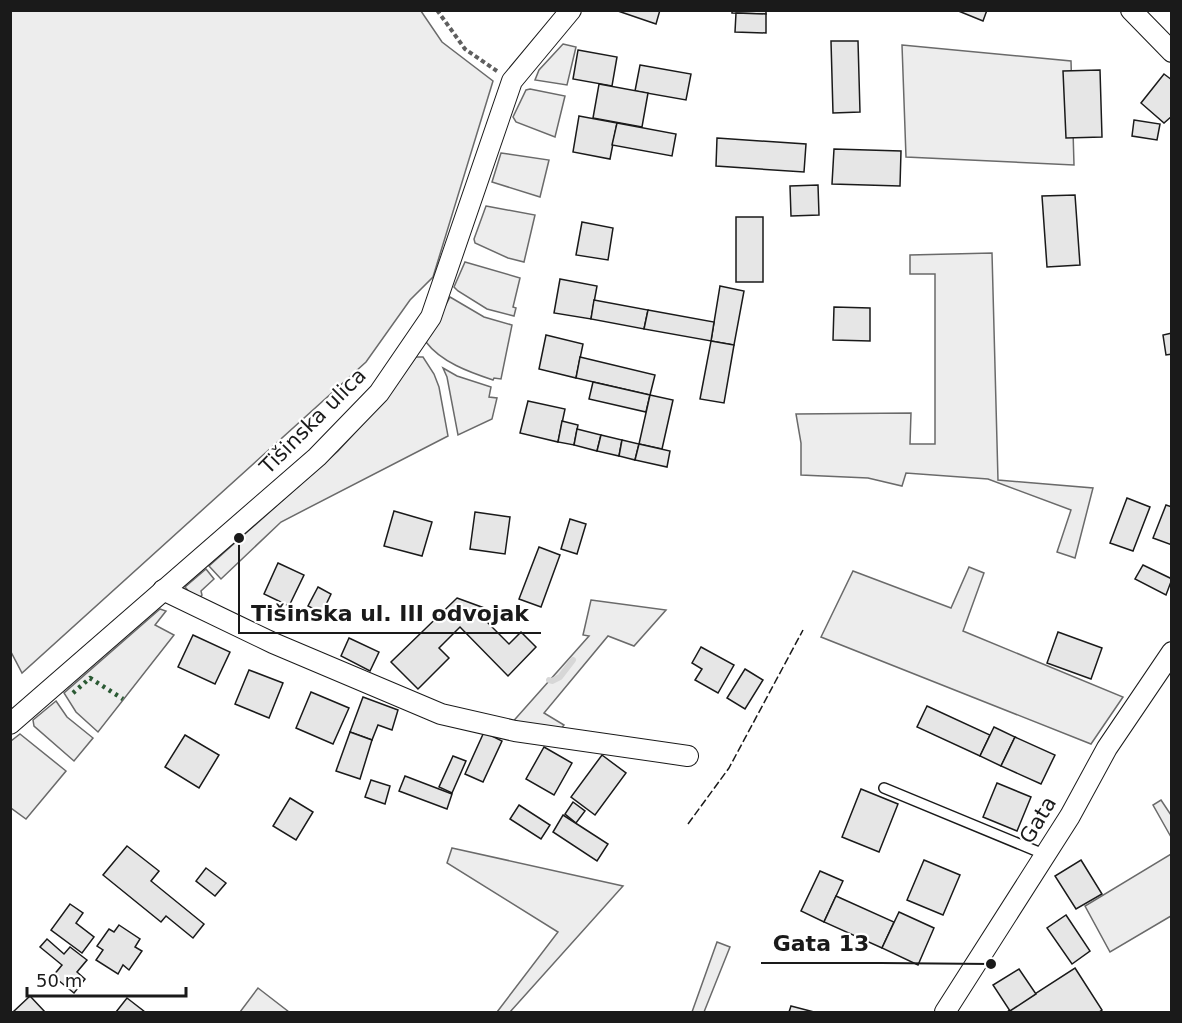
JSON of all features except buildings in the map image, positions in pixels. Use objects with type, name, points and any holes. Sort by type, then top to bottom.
[{"type":"street","name":"Tišinska ulica","points":[[10,724],[316,457],[379,393],[431,317],[512,81],[571,10]]},
{"type":"street","points":[[1131,10],[1172,52]]},
{"type":"street","points":[[163,590],[303,656],[441,714],[515,731],[688,756]]},
{"type":"street","name":"Gata","points":[[945,1012],[1046,855],[1107,748],[1172,652]]},
{"type":"lane","points":[[884,788],[1046,855]]},
{"type":"path","points":[[436,10],[465,49],[512,81]]},
{"type":"shaded area","points":[[11,10],[421,11],[442,42],[493,81],[433,277],[410,300],[366,362],[22,673],[10,650]]},
{"type":"shaded area","points":[[563,44],[576,47],[567,85],[535,80],[539,70]]},
{"type":"shaded area","points":[[902,45],[1071,61],[1074,165],[906,157]]},
{"type":"shaded area","points":[[526,90],[565,96],[555,137],[516,122],[513,117]]},
{"type":"shaded area","points":[[501,153],[549,160],[540,197],[492,182]]},
{"type":"shaded area","points":[[486,206],[535,215],[524,262],[508,258],[475,243],[474,239]]},
{"type":"shaded area","points":[[992,253],[998,480],[1093,488],[1075,558],[1057,552],[1071,510],[988,479],[906,473],[902,486],[868,478],[801,475],[801,443],[796,414],[911,413],[910,444],[935,444],[935,274],[910,274],[910,255]]},
{"type":"shaded area","points":[[465,262],[520,278],[513,307],[516,308],[514,316],[487,309],[454,287]]},
{"type":"shaded area","points":[[450,297],[484,317],[512,325],[501,379],[494,378],[493,380],[456,366],[439,355],[426,342]]},
{"type":"shaded area","points":[[416,357],[423,357],[434,374],[439,387],[448,436],[281,522],[221,579],[209,566],[338,451],[382,403]]},
{"type":"shaded area","points":[[443,368],[457,376],[491,387],[489,397],[497,398],[492,419],[458,435],[447,377]]},
{"type":"shaded area","points":[[969,567],[984,573],[963,631],[1123,697],[1091,744],[821,637],[853,571],[951,608]]},
{"type":"shaded area","points":[[206,569],[214,579],[201,591],[202,595],[197,601],[185,587]]},
{"type":"shaded area","points":[[591,600],[666,610],[634,646],[608,636],[544,713],[564,725],[557,734],[509,726],[589,636],[583,635]]},
{"type":"shaded area","points":[[160,609],[166,611],[155,625],[174,635],[98,732],[76,712],[64,693]]},
{"type":"shaded area","points":[[56,701],[67,717],[93,738],[74,761],[34,726],[33,720]]},
{"type":"shaded area","points":[[20,734],[66,771],[26,819],[11,808],[11,741]]},
{"type":"shaded area","points":[[1161,800],[1171,815],[1171,837],[1153,805]]},
{"type":"shaded area","points":[[452,848],[623,886],[510,1012],[497,1012],[558,932],[447,863]]},
{"type":"shaded area","points":[[1171,854],[1171,916],[1110,952],[1085,906]]},
{"type":"shaded area","points":[[717,942],[730,947],[704,1012],[692,1012]]},
{"type":"shaded area","points":[[258,988],[289,1012],[240,1012]]},
{"type":"waterway","points":[[549,680],[560,677],[573,660]]},
{"type":"hedge","points":[[73,693],[90,678],[123,699]]},
{"type":"fence","points":[[688,824],[729,768],[803,630]]},
{"type":"place","name":"Tišinska ul. III odvojak","points":[[239,538]]},
{"type":"place","name":"Gata 13","points":[[991,964]]}]
